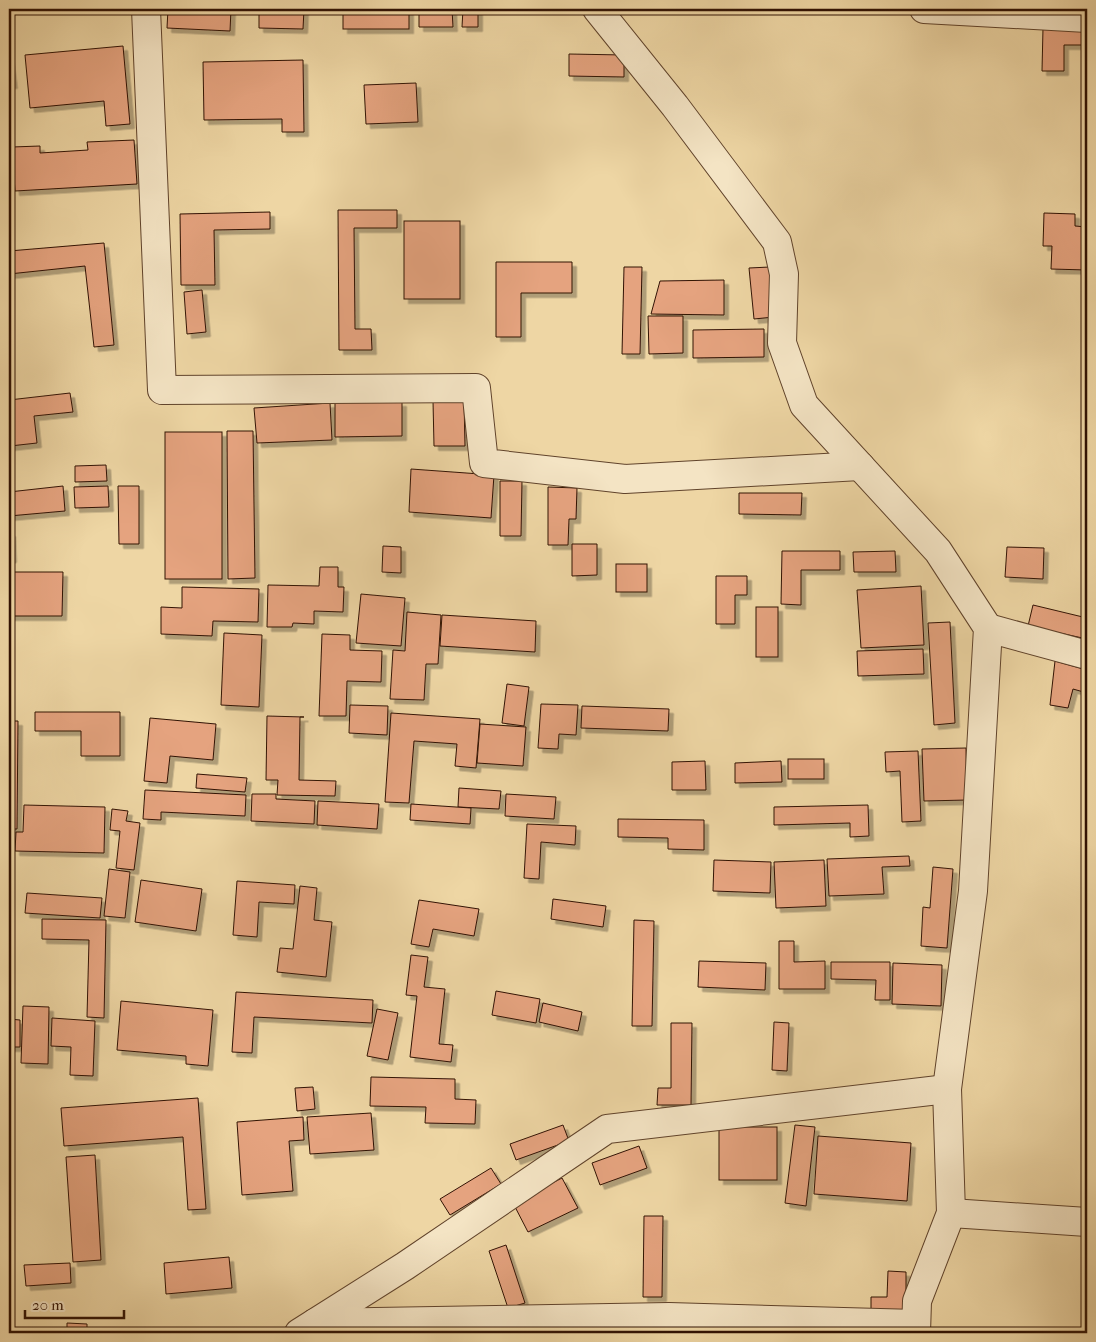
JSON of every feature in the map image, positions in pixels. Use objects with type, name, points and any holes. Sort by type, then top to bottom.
[{"type":"street","points":[[146,9],[162,390],[476,388],[484,463],[625,479],[860,466]]},
{"type":"street","points":[[307,1328],[669,1317],[916,1329],[917,1301],[951,1213],[947,1089],[973,891],[988,628],[938,551],[804,405],[782,343],[784,274],[777,242],[675,106],[597,9]]},
{"type":"street","points":[[924,9],[1087,18]]},
{"type":"street","points":[[988,628],[1087,655]]},
{"type":"street","points":[[307,1328],[414,1261],[608,1129],[947,1089]]},
{"type":"street","points":[[951,1213],[1087,1222]]},
{"type":"building","points":[[168,9],[231,9],[230,31],[167,28]]},
{"type":"building","points":[[259,9],[304,9],[303,29],[259,28]]},
{"type":"building","points":[[343,9],[409,9],[409,29],[343,29]]},
{"type":"building","points":[[419,9],[452,9],[453,27],[419,27]]},
{"type":"building","points":[[463,9],[478,9],[478,27],[462,27]]},
{"type":"building","points":[[1043,28],[1087,28],[1087,45],[1064,45],[1064,71],[1042,71]]},
{"type":"building","points":[[123,46],[130,124],[106,126],[104,101],[30,108],[25,55]]},
{"type":"building","points":[[9,54],[13,84],[9,84]]},
{"type":"building","points":[[569,54],[624,55],[624,77],[569,76]]},
{"type":"building","points":[[303,60],[304,132],[282,132],[282,119],[204,120],[203,62]]},
{"type":"building","points":[[416,83],[418,122],[366,124],[364,85]]},
{"type":"building","points":[[134,140],[137,184],[15,191],[12,147],[40,146],[40,153],[88,150],[87,142]]},
{"type":"building","points":[[338,210],[397,210],[397,228],[354,228],[355,329],[371,329],[372,350],[339,350]]},
{"type":"building","points":[[270,212],[270,229],[214,230],[215,285],[181,285],[180,214]]},
{"type":"building","points":[[1044,213],[1075,214],[1075,226],[1087,227],[1087,270],[1051,269],[1052,246],[1043,246]]},
{"type":"building","points":[[404,221],[460,221],[460,299],[404,299]]},
{"type":"building","points":[[104,243],[114,345],[94,347],[85,266],[9,274],[9,251]]},
{"type":"building","points":[[496,262],[572,262],[572,293],[521,293],[521,337],[496,337]]},
{"type":"building","points":[[624,267],[642,267],[640,354],[622,354]]},
{"type":"building","points":[[770,267],[774,317],[754,319],[749,268]]},
{"type":"building","points":[[724,280],[724,315],[651,314],[660,281]]},
{"type":"building","points":[[202,290],[206,332],[187,334],[184,292]]},
{"type":"building","points":[[648,316],[683,316],[683,353],[649,354]]},
{"type":"building","points":[[764,329],[764,357],[693,358],[693,330]]},
{"type":"building","points":[[70,393],[73,412],[34,416],[37,443],[10,446],[9,400]]},
{"type":"building","points":[[464,400],[465,446],[434,446],[433,401]]},
{"type":"building","points":[[335,402],[402,402],[402,436],[335,437]]},
{"type":"building","points":[[330,403],[332,440],[257,443],[254,408]]},
{"type":"building","points":[[227,431],[253,431],[255,578],[228,579]]},
{"type":"building","points":[[165,432],[222,432],[222,579],[165,579]]},
{"type":"building","points":[[106,465],[107,481],[75,482],[75,466]]},
{"type":"building","points":[[411,469],[494,475],[491,518],[409,512]]},
{"type":"building","points":[[500,481],[522,481],[521,536],[500,536]]},
{"type":"building","points":[[63,486],[65,511],[9,516],[9,492]]},
{"type":"building","points":[[108,486],[109,507],[75,508],[74,487]]},
{"type":"building","points":[[118,486],[139,486],[139,544],[119,544]]},
{"type":"building","points":[[548,487],[577,488],[576,519],[569,519],[568,545],[548,545]]},
{"type":"building","points":[[739,493],[802,493],[801,515],[739,514]]},
{"type":"building","points":[[9,532],[11,532],[12,558],[9,559]]},
{"type":"building","points":[[572,544],[597,544],[597,575],[572,576]]},
{"type":"building","points":[[383,546],[401,547],[401,573],[382,572]]},
{"type":"building","points":[[1007,547],[1044,548],[1043,579],[1005,577]]},
{"type":"building","points":[[1087,548],[1087,594],[1086,594]]},
{"type":"building","points":[[782,551],[840,551],[840,570],[801,570],[801,605],[781,604]]},
{"type":"building","points":[[895,551],[896,572],[854,572],[853,552]]},
{"type":"building","points":[[616,564],[647,564],[647,592],[616,592]]},
{"type":"building","points":[[320,567],[338,567],[338,587],[344,587],[343,612],[314,611],[314,624],[293,623],[292,627],[267,627],[268,585],[319,586]]},
{"type":"building","points":[[9,572],[63,572],[62,616],[9,616]]},
{"type":"building","points":[[716,576],[747,576],[747,595],[735,595],[735,624],[716,624]]},
{"type":"building","points":[[921,586],[924,645],[861,648],[857,590]]},
{"type":"building","points":[[182,587],[259,589],[258,622],[213,621],[212,636],[161,634],[161,607],[182,608]]},
{"type":"building","points":[[361,594],[405,598],[401,646],[356,643]]},
{"type":"building","points":[[1033,605],[1087,618],[1087,639],[1028,626]]},
{"type":"building","points":[[756,607],[778,607],[778,657],[756,657]]},
{"type":"building","points":[[407,612],[441,615],[438,664],[426,664],[424,700],[390,699],[393,650],[405,651]]},
{"type":"building","points":[[442,615],[536,621],[535,652],[440,646]]},
{"type":"building","points":[[950,622],[955,723],[934,725],[928,623]]},
{"type":"building","points":[[224,633],[262,635],[259,707],[221,705]]},
{"type":"building","points":[[322,634],[350,635],[350,650],[382,651],[381,682],[347,681],[346,716],[319,716]]},
{"type":"building","points":[[923,649],[924,674],[858,676],[857,651]]},
{"type":"building","points":[[1055,661],[1087,670],[1087,693],[1073,689],[1068,708],[1050,705]]},
{"type":"building","points":[[507,684],[529,687],[524,726],[502,723]]},
{"type":"building","points":[[541,704],[578,705],[576,735],[559,734],[558,749],[538,748]]},
{"type":"building","points":[[350,705],[388,706],[387,735],[349,733]]},
{"type":"building","points":[[582,706],[669,709],[668,731],[581,728]]},
{"type":"building","points":[[35,712],[120,712],[120,756],[81,756],[81,731],[35,731]]},
{"type":"building","points":[[391,713],[480,719],[476,768],[455,766],[457,744],[414,741],[409,803],[385,802]]},
{"type":"building","points":[[267,716],[304,717],[300,717],[299,780],[336,781],[335,796],[277,795],[278,780],[266,780]]},
{"type":"building","points":[[150,718],[216,724],[213,760],[170,756],[167,783],[144,781]]},
{"type":"building","points":[[9,721],[18,721],[17,829],[9,829]]},
{"type":"building","points":[[480,724],[526,727],[523,766],[477,763]]},
{"type":"building","points":[[966,748],[967,800],[924,801],[922,749]]},
{"type":"building","points":[[918,751],[921,821],[902,822],[900,771],[886,772],[885,752]]},
{"type":"building","points":[[788,759],[824,759],[824,779],[788,779]]},
{"type":"building","points":[[705,761],[706,790],[672,790],[672,762]]},
{"type":"building","points":[[781,761],[782,782],[735,783],[735,763]]},
{"type":"building","points":[[197,774],[247,778],[245,792],[196,788]]},
{"type":"building","points":[[459,788],[501,791],[499,809],[458,807]]},
{"type":"building","points":[[145,790],[246,795],[245,816],[161,812],[161,820],[143,819]]},
{"type":"building","points":[[252,794],[276,794],[276,799],[315,801],[314,824],[251,821]]},
{"type":"building","points":[[506,794],[556,797],[554,819],[505,816]]},
{"type":"building","points":[[318,801],[379,804],[377,829],[317,825]]},
{"type":"building","points":[[411,804],[471,808],[470,824],[410,820]]},
{"type":"building","points":[[24,805],[105,807],[104,853],[15,851],[16,832],[23,832]]},
{"type":"building","points":[[868,805],[869,836],[850,837],[850,823],[774,825],[774,807]]},
{"type":"building","points":[[112,809],[128,811],[126,821],[140,823],[134,870],[116,868],[120,831],[110,830]]},
{"type":"building","points":[[618,819],[704,820],[704,850],[668,849],[668,838],[618,837]]},
{"type":"building","points":[[527,824],[576,826],[575,845],[541,842],[539,879],[524,878]]},
{"type":"building","points":[[1083,846],[1087,846],[1087,908],[1083,908]]},
{"type":"building","points":[[909,856],[910,866],[882,867],[884,894],[829,896],[827,859]]},
{"type":"building","points":[[714,860],[771,862],[770,893],[713,891]]},
{"type":"building","points":[[824,860],[826,906],[776,908],[774,862]]},
{"type":"building","points":[[933,867],[953,869],[947,948],[921,946],[923,907],[930,908]]},
{"type":"building","points":[[109,869],[130,872],[125,918],[104,916]]},
{"type":"building","points":[[141,880],[202,889],[196,931],[135,922]]},
{"type":"building","points":[[237,881],[295,885],[294,904],[259,902],[257,937],[233,935]]},
{"type":"building","points":[[300,886],[317,888],[314,920],[332,922],[326,977],[277,972],[280,948],[293,949]]},
{"type":"building","points":[[27,893],[102,898],[100,918],[25,913]]},
{"type":"building","points":[[553,899],[606,906],[603,927],[551,919]]},
{"type":"building","points":[[419,900],[479,909],[474,936],[433,929],[429,947],[411,944]]},
{"type":"building","points":[[42,919],[106,920],[104,1018],[87,1017],[89,940],[42,939]]},
{"type":"building","points":[[634,920],[654,921],[652,1026],[632,1026]]},
{"type":"building","points":[[779,941],[794,941],[794,962],[825,961],[825,989],[779,989]]},
{"type":"building","points":[[411,955],[428,957],[424,987],[445,989],[439,1044],[453,1045],[451,1062],[410,1057],[417,996],[406,995]]},
{"type":"building","points":[[699,961],[766,963],[765,990],[698,987]]},
{"type":"building","points":[[831,962],[890,962],[890,1000],[875,1000],[876,980],[831,979]]},
{"type":"building","points":[[893,963],[942,965],[941,1006],[892,1004]]},
{"type":"building","points":[[496,991],[540,999],[536,1023],[492,1015]]},
{"type":"building","points":[[236,992],[373,1000],[372,1023],[254,1017],[252,1053],[232,1052]]},
{"type":"building","points":[[121,1001],[213,1010],[208,1066],[186,1064],[186,1056],[117,1050]]},
{"type":"building","points":[[543,1003],[582,1012],[578,1031],[539,1022]]},
{"type":"building","points":[[23,1006],[49,1007],[48,1064],[21,1063]]},
{"type":"building","points":[[377,1009],[398,1013],[388,1060],[367,1056]]},
{"type":"building","points":[[52,1018],[95,1021],[93,1076],[70,1075],[71,1047],[51,1046]]},
{"type":"building","points":[[9,1019],[20,1020],[20,1047],[9,1047]]},
{"type":"building","points":[[774,1022],[789,1023],[787,1071],[772,1070]]},
{"type":"building","points":[[671,1023],[692,1023],[691,1105],[657,1105],[658,1088],[671,1088]]},
{"type":"building","points":[[371,1077],[455,1079],[455,1099],[476,1100],[475,1124],[425,1123],[426,1107],[370,1106]]},
{"type":"building","points":[[313,1087],[315,1109],[297,1111],[295,1088]]},
{"type":"building","points":[[198,1098],[206,1209],[188,1210],[183,1137],[64,1146],[61,1108]]},
{"type":"building","points":[[371,1113],[374,1150],[310,1154],[307,1117]]},
{"type":"building","points":[[303,1117],[304,1140],[289,1141],[293,1191],[242,1195],[237,1122]]},
{"type":"building","points":[[563,1125],[569,1141],[516,1160],[510,1144]]},
{"type":"building","points":[[795,1125],[815,1127],[806,1206],[785,1203]]},
{"type":"building","points":[[719,1127],[777,1127],[777,1180],[719,1180]]},
{"type":"building","points":[[818,1136],[911,1143],[907,1201],[814,1194]]},
{"type":"building","points":[[639,1146],[647,1168],[600,1185],[592,1163]]},
{"type":"building","points":[[95,1155],[101,1260],[73,1262],[66,1157]]},
{"type":"building","points":[[491,1168],[501,1184],[450,1215],[440,1199]]},
{"type":"building","points":[[562,1178],[578,1208],[528,1232],[513,1203]]},
{"type":"building","points":[[644,1216],[663,1216],[662,1297],[643,1297]]},
{"type":"building","points":[[506,1245],[525,1303],[508,1308],[489,1251]]},
{"type":"building","points":[[229,1257],[232,1288],[166,1294],[164,1263]]},
{"type":"building","points":[[70,1263],[71,1283],[26,1286],[24,1265]]},
{"type":"building","points":[[888,1271],[906,1272],[906,1316],[871,1315],[871,1297],[887,1297]]},
{"type":"building","points":[[67,1323],[87,1324],[87,1333],[67,1333]]},
{"type":"building","points":[[499,1330],[592,1332],[499,1333]]}]
